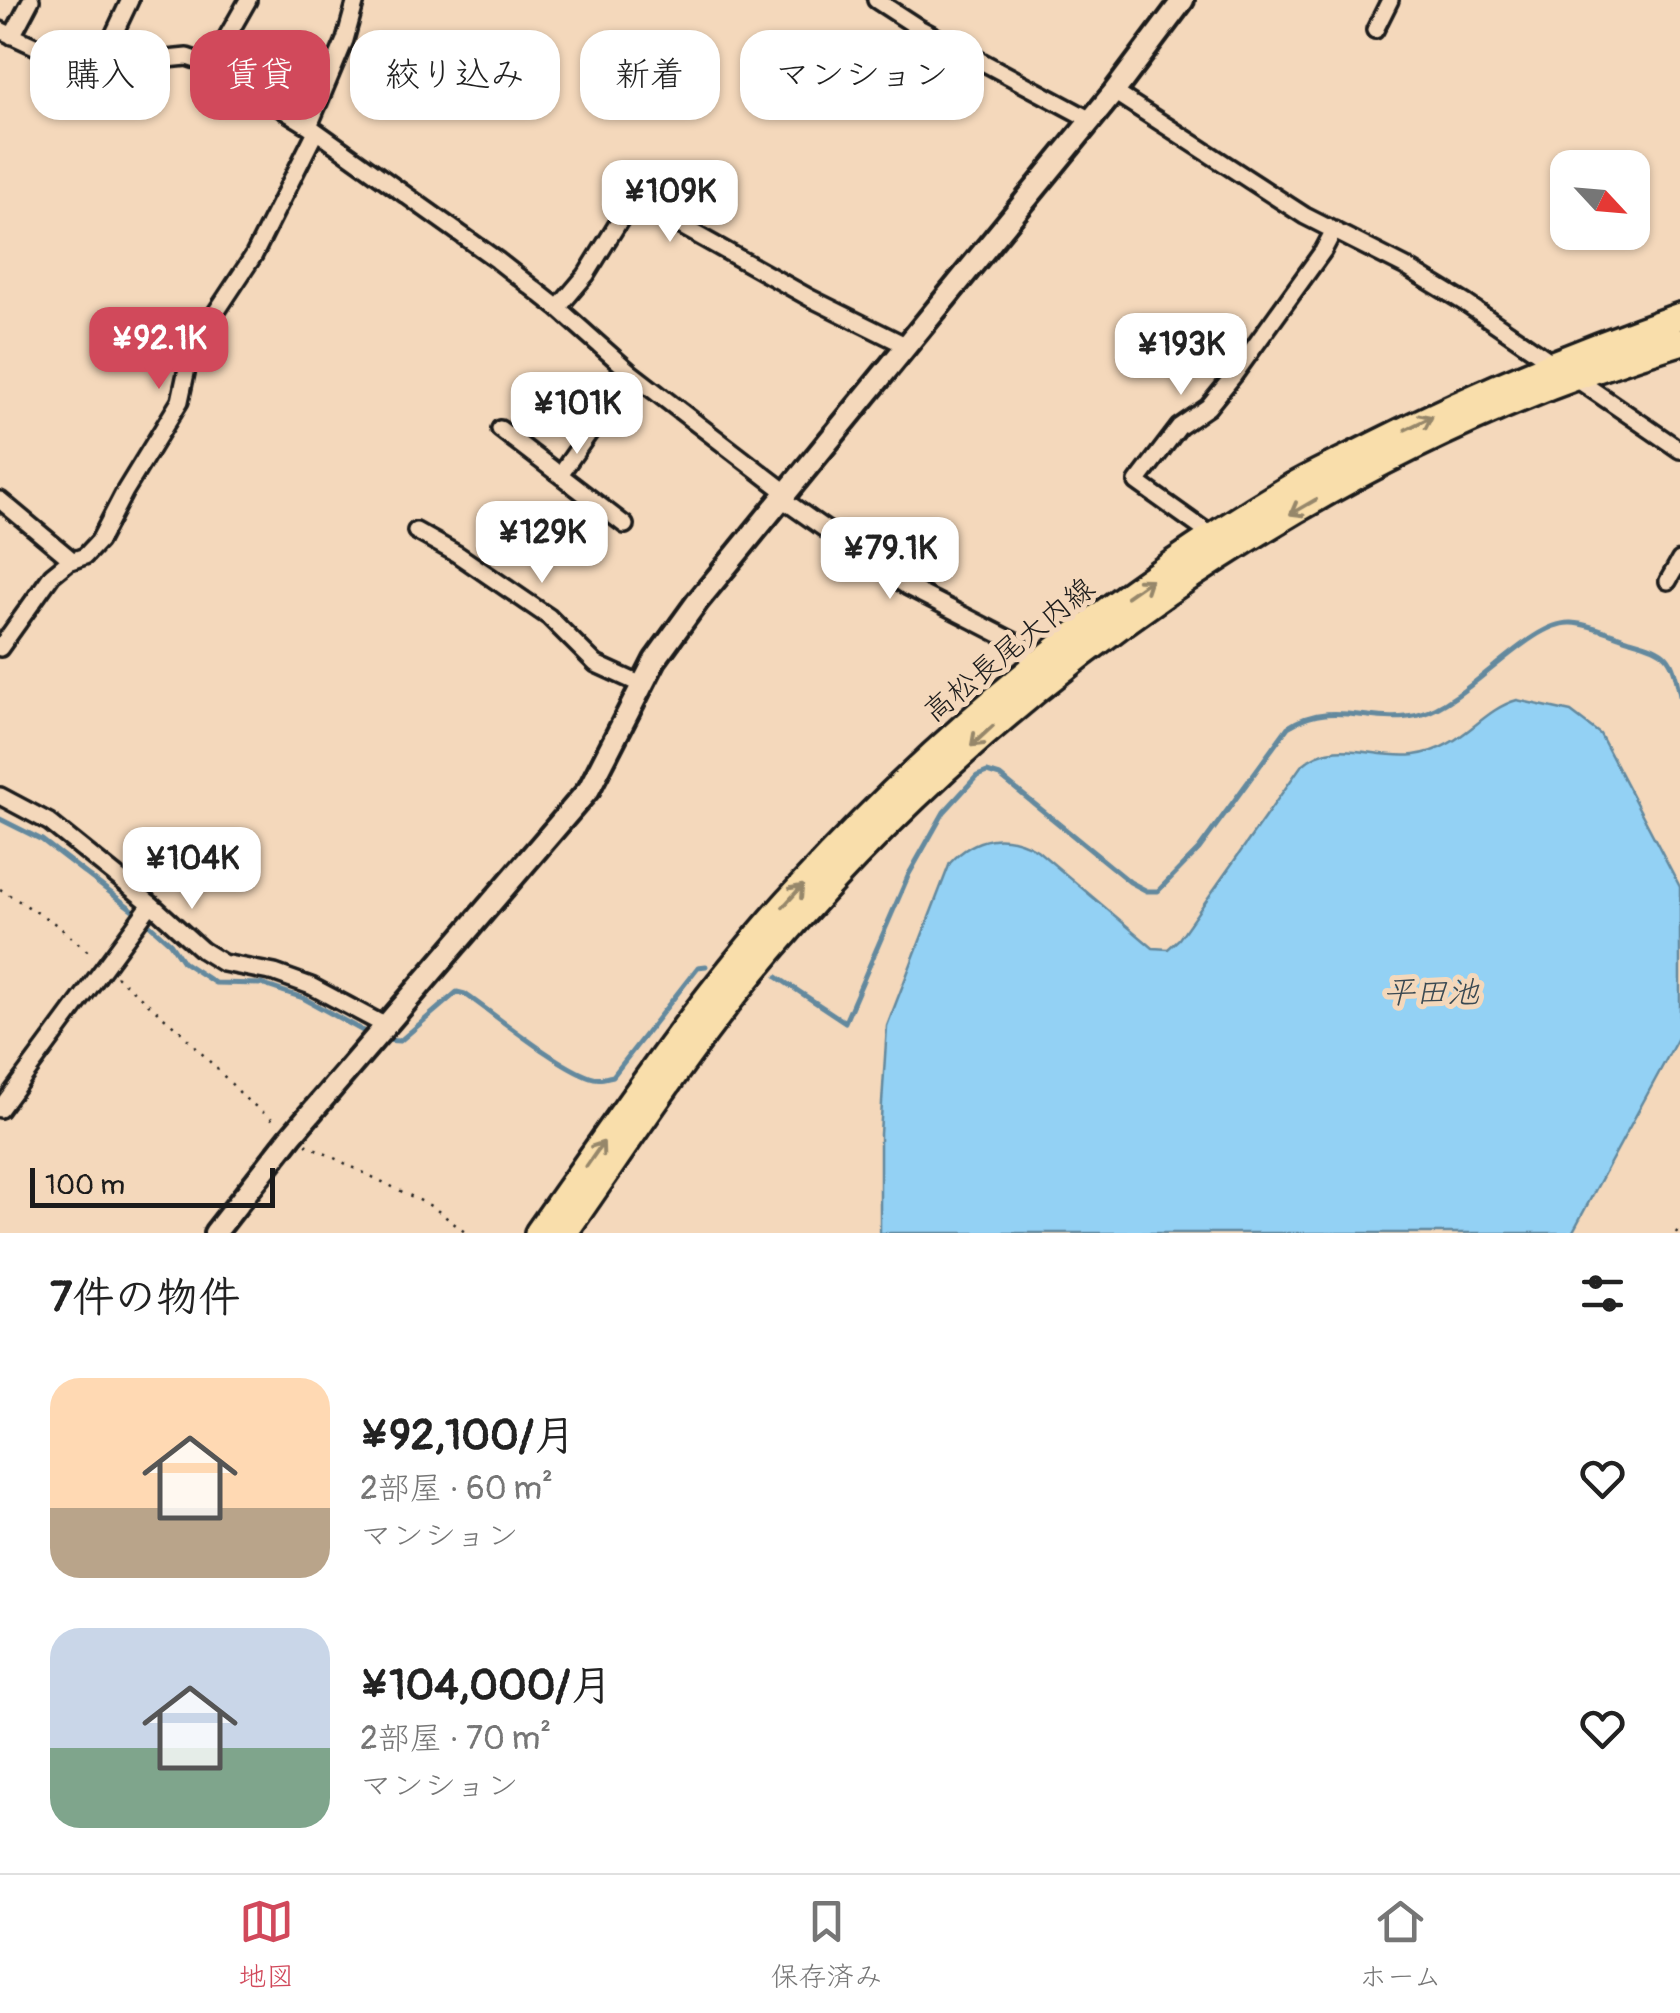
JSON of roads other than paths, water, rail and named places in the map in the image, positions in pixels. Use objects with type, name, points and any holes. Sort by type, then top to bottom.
[{"type":"main road","name":"高松長尾大内線","points":[[538,1233],[665,1054],[797,890],[988,702],[1092,621],[1296,485],[1450,408],[1550,364],[1680,316]]},
{"type":"main road","name":"高松長尾大内線","points":[[564,1233],[745,982],[909,804],[1002,717],[1103,637],[1305,505],[1458,426],[1576,376],[1680,342]]},
{"type":"street","points":[[30,44],[6,33],[31,0]]},
{"type":"street","points":[[116,30],[130,0]]},
{"type":"street","points":[[231,30],[248,0]]},
{"type":"street","points":[[0,648],[52,575],[72,560],[86,556],[99,541],[125,490],[180,401],[189,358],[254,255],[313,128],[356,0]]},
{"type":"street","points":[[876,0],[919,28],[1091,120]]},
{"type":"street","points":[[215,1233],[291,1136],[589,789],[655,660],[697,602],[1114,92],[1183,0]]},
{"type":"street","points":[[1375,30],[1390,0]]},
{"type":"street","points":[[1114,92],[1236,173],[1467,304],[1680,450]]},
{"type":"street","points":[[300,120],[558,308],[631,374],[784,496],[908,586],[1020,644],[1034,666]]},
{"type":"street","points":[[558,308],[586,275],[632,198],[810,298],[908,346]]},
{"type":"street","points":[[1214,537],[1137,482],[1179,427],[1208,407],[1234,375],[1334,230]]},
{"type":"street","points":[[561,473],[631,374]]},
{"type":"street","points":[[500,429],[625,525]]},
{"type":"street","points":[[0,500],[72,560]]},
{"type":"street","points":[[416,531],[457,554],[549,618],[596,664],[642,685]]},
{"type":"street","points":[[1668,581],[1680,560]]},
{"type":"street","points":[[0,796],[49,822],[223,964],[311,986],[386,1026]]},
{"type":"street","points":[[0,1109],[151,904]]},
{"type":"water","name":"平田池","points":[[1517,700],[1571,712],[1600,734],[1680,887],[1680,1034],[1572,1233],[880,1233],[880,1134],[887,1026],[950,863],[960,854],[991,839],[1025,844],[1153,948],[1168,949],[1179,939],[1301,766],[1314,757],[1341,750],[1399,756],[1431,751]]},
{"type":"waterway","points":[[777,977],[845,1022],[909,874],[944,812],[977,776],[987,772],[1000,776],[1130,882],[1147,891],[1158,891],[1199,849],[1288,727],[1305,718],[1338,713],[1387,718],[1422,714],[1440,707],[1537,635],[1571,623],[1661,652],[1671,663],[1680,696]]},
{"type":"waterway","points":[[0,819],[42,840],[133,910],[170,943],[183,962],[215,983],[261,984],[303,998],[372,1036]]},
{"type":"waterway","points":[[382,1040],[400,1041],[457,992],[576,1071],[599,1079],[613,1076],[698,967],[706,966]]}]
